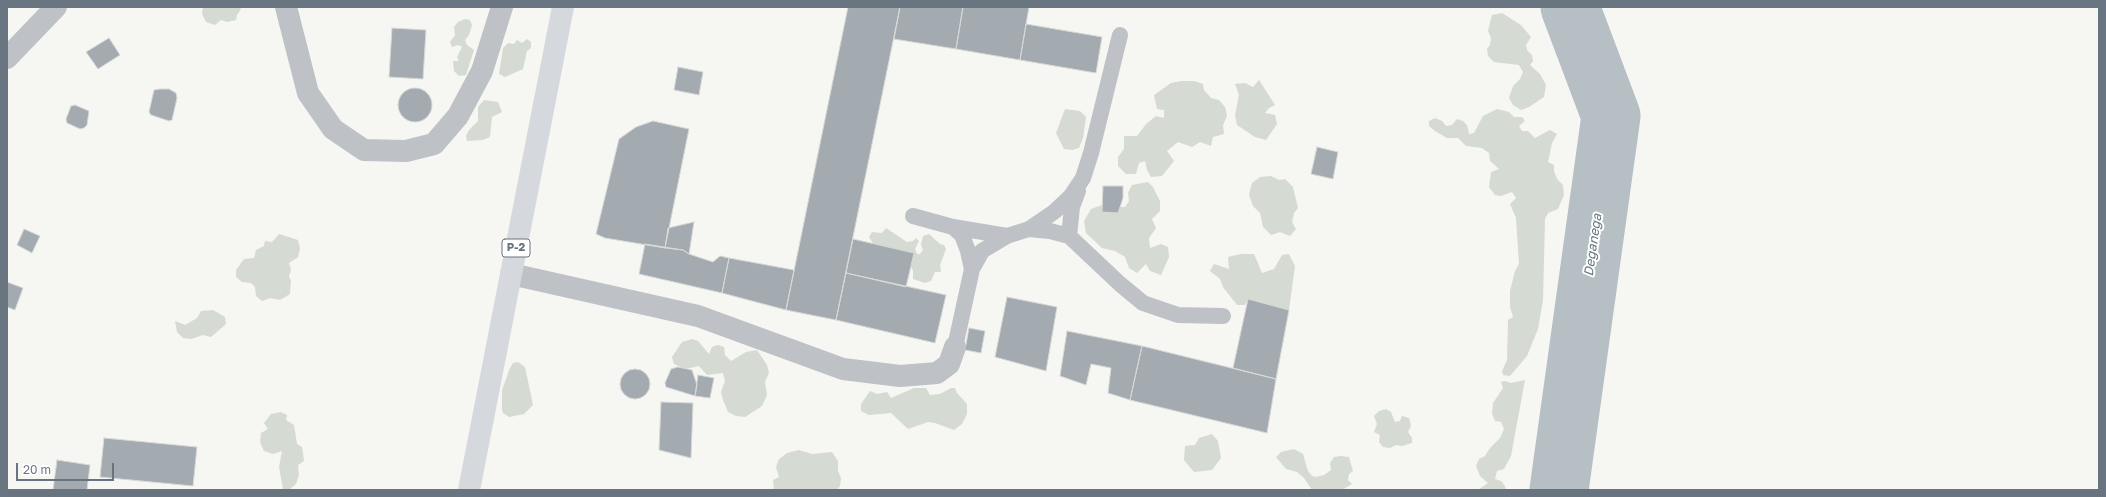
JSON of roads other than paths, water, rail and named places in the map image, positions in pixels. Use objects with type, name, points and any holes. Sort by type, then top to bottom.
[{"type":"highway","name":"P-2","points":[[469,490],[563,7]]},
{"type":"street","points":[[7,58],[56,7]]},
{"type":"street","points":[[286,7],[308,93],[333,129],[364,150],[406,151],[434,144],[458,116],[482,71],[502,7]]},
{"type":"street","points":[[511,274],[698,316],[843,369],[900,376],[936,373],[949,364],[955,347]]},
{"type":"lane","points":[[1069,236],[1072,207],[1091,153],[1120,35]]},
{"type":"lane","points":[[1029,230],[1054,212],[1071,196],[1083,178]]},
{"type":"lane","points":[[913,216],[953,227],[1007,236]]},
{"type":"lane","points":[[953,227],[962,235],[968,251],[972,269]]},
{"type":"lane","points":[[955,347],[972,269],[982,251],[1007,236],[1029,230],[1050,231],[1069,236],[1120,284],[1143,303],[1178,315],[1223,316]]},
{"type":"waterway","name":"Deganega","points":[[1559,490],[1611,116],[1570,7]]}]
